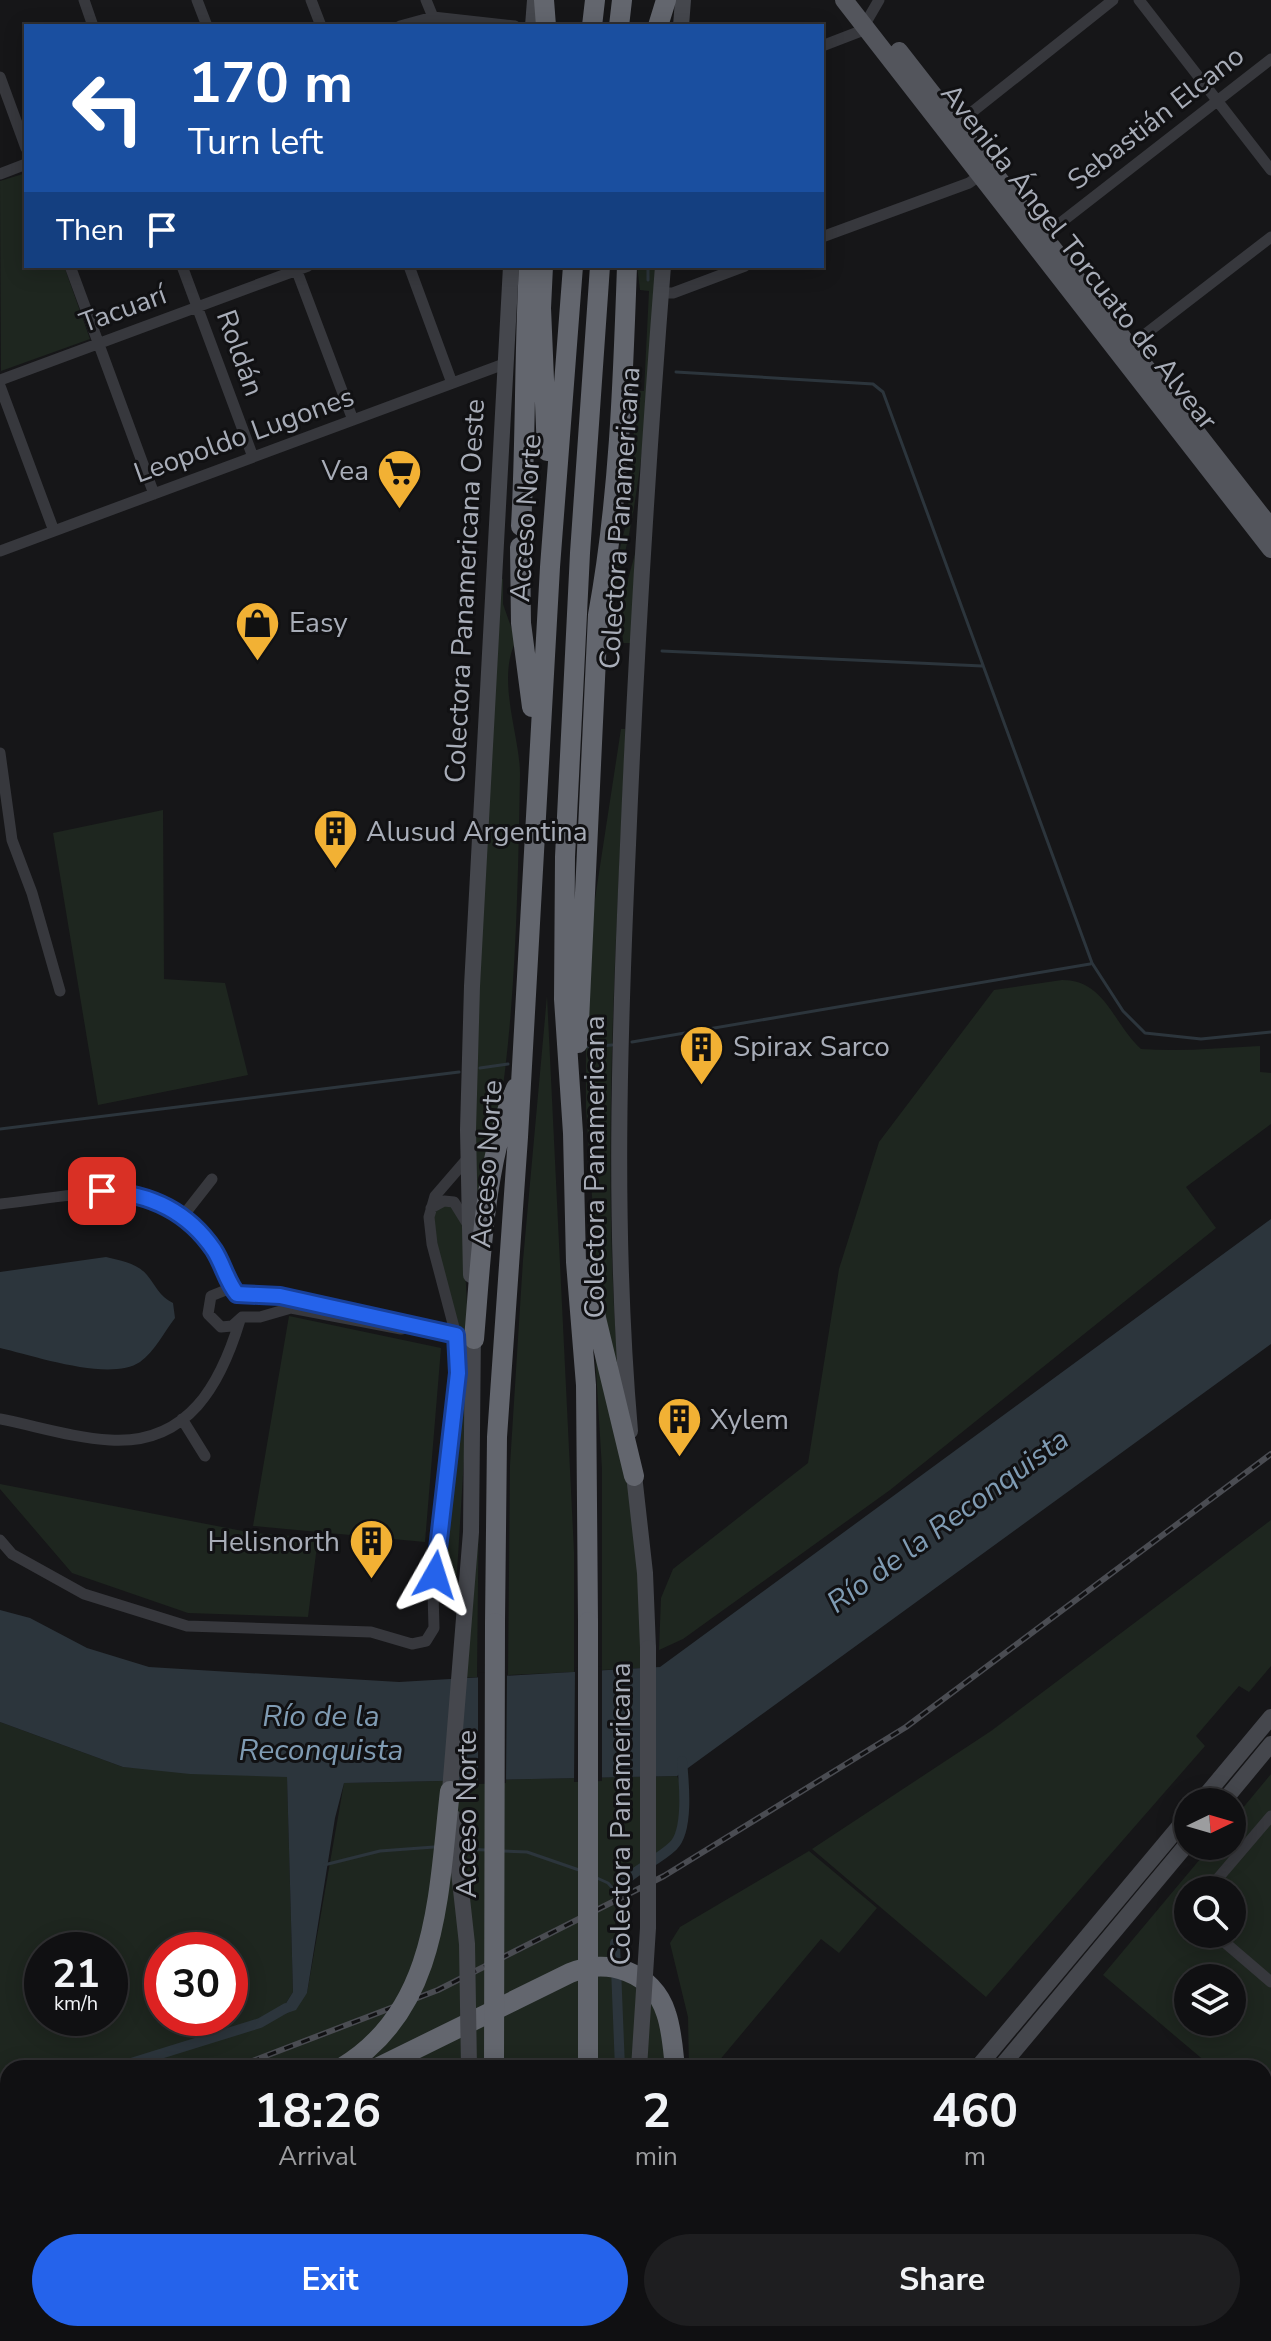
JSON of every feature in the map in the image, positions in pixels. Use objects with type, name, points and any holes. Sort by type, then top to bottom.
[{"type":"highway","points":[[544,0],[546,24]]},
{"type":"highway","points":[[592,24],[595,0]]},
{"type":"highway","points":[[619,24],[622,0]]},
{"type":"highway","points":[[656,24],[659,0]]},
{"type":"highway","points":[[657,24],[666,0]]},
{"type":"highway","points":[[529,268],[524,352],[527,423],[520,536],[520,610],[530,681],[538,815]]},
{"type":"highway","points":[[543,268],[541,308],[547,407],[550,567]]},
{"type":"highway","name":"Acceso Norte","points":[[494,2060],[497,1437],[538,815],[550,567],[573,268]]},
{"type":"highway","name":"Acceso Norte","points":[[588,2060],[586,1385],[576,1262],[573,1133],[564,999],[565,857],[580,553],[600,268]]},
{"type":"highway","points":[[627,268],[620,430],[610,546],[598,615],[573,1133],[596,1318],[634,1476]]},
{"type":"highway","points":[[465,1337],[503,1116],[521,1076]]},
{"type":"highway","points":[[352,2060],[383,2037],[413,1992],[434,1920],[450,1791]]},
{"type":"highway","points":[[393,2060],[570,1973],[607,1966],[628,1971],[650,1985],[663,2003],[674,2060]]},
{"type":"main road","name":"Avenida Ángel Torcuato de Alvear","points":[[844,0],[868,10],[957,124],[1038,240],[1124,350],[1271,549]]},
{"type":"main road","name":"Avenida Ángel Torcuato de Alvear","points":[[868,10],[979,176],[1038,240]]},
{"type":"main road","name":"Avenida Ángel Torcuato de Alvear","points":[[1124,350],[1268,517]]},
{"type":"street","points":[[84,0],[92,24]]},
{"type":"street","points":[[197,0],[206,24]]},
{"type":"street","points":[[311,0],[320,24]]},
{"type":"street","points":[[426,0],[433,17]]},
{"type":"street","points":[[533,24],[535,0]]},
{"type":"street","points":[[681,24],[683,0]]},
{"type":"street","points":[[957,124],[1113,0]]},
{"type":"street","points":[[1139,0],[1271,170]]},
{"type":"street","points":[[824,45],[858,33],[868,10]]},
{"type":"street","points":[[407,24],[433,17],[497,24]]},
{"type":"street","name":"Sebastián Elcano","points":[[1038,240],[1271,59]]},
{"type":"street","points":[[0,77],[24,143]]},
{"type":"street","points":[[0,174],[24,165]]},
{"type":"street","points":[[824,236],[969,183],[979,176]]},
{"type":"street","points":[[1124,350],[1270,241]]},
{"type":"street","points":[[71,268],[154,494]]},
{"type":"street","name":"Roldán","points":[[183,268],[253,457]]},
{"type":"street","name":"Tacuarí","points":[[0,383],[297,268]]},
{"type":"street","points":[[300,268],[353,420]]},
{"type":"street","points":[[410,268],[452,383]]},
{"type":"street","name":"Colectora Panamericana Oeste","points":[[469,2060],[467,1944],[450,1791],[474,1473],[465,1337],[479,814],[511,268]]},
{"type":"street","name":"Colectora Panamericana","points":[[640,2060],[648,1928],[648,1648],[645,1573],[619,1296],[620,1008],[639,591],[663,268]]},
{"type":"street","points":[[661,293],[673,293],[740,268]]},
{"type":"street","name":"Leopoldo Lugones","points":[[0,551],[504,364]]},
{"type":"street","points":[[0,383],[54,531]]},
{"type":"street","points":[[0,753],[12,840],[32,893],[60,991]]},
{"type":"street","points":[[0,1540],[12,1554],[84,1594],[187,1626],[371,1632],[412,1644],[421,1643],[434,1628],[435,1569],[465,1337],[430,1234],[430,1208],[435,1196],[452,1181],[469,1155]]},
{"type":"street","points":[[183,1216],[212,1179]]},
{"type":"street","points":[[0,1204],[102,1191],[126,1192],[166,1205],[183,1216],[215,1251],[242,1301],[241,1319],[217,1383],[182,1419],[152,1433],[110,1440],[0,1419]]},
{"type":"street","points":[[430,1208],[444,1201],[454,1202],[462,1209],[470,1232]]},
{"type":"street","points":[[225,1271],[224,1282],[207,1308],[211,1320],[221,1327],[231,1348]]},
{"type":"street","points":[[216,1292],[280,1296],[403,1320],[411,1327]]},
{"type":"street","points":[[279,1309],[280,1296]]},
{"type":"street","points":[[221,1327],[232,1326],[241,1319],[291,1308],[401,1329],[411,1327],[465,1337]]},
{"type":"street","points":[[182,1419],[205,1456]]},
{"type":"street","points":[[1212,1788],[1271,1717]]},
{"type":"street","points":[[1235,1788],[1271,1744]]},
{"type":"street","points":[[1220,1876],[1271,1816]]},
{"type":"street","points":[[984,2060],[1174,1833]]},
{"type":"street","points":[[1007,2060],[1174,1860]]},
{"type":"street","points":[[1231,1948],[1271,1982]]},
{"type":"shaded area","points":[[24,174],[24,268],[65,268],[90,339],[1,371],[0,181]]},
{"type":"shaded area","points":[[637,268],[657,268],[637,489],[619,577],[606,621],[602,620],[627,520],[637,391],[644,391],[649,291],[640,290]]},
{"type":"shaded area","points":[[635,554],[632,633],[630,643],[623,643],[621,604]]},
{"type":"shaded area","points":[[497,578],[503,579],[503,604],[516,641],[510,656],[508,690],[520,774],[517,902],[505,1073],[497,1129],[475,1229],[474,1092]]},
{"type":"shaded area","points":[[621,729],[625,729],[625,745],[610,1168],[616,1337],[623,1421],[601,1326],[586,1109],[586,984],[591,925]]},
{"type":"shaded area","points":[[163,810],[164,979],[225,983],[248,1075],[98,1105],[53,833]]},
{"type":"shaded area","points":[[1062,980],[1077,982],[1098,995],[1141,1049],[1260,1046],[1260,1072],[1271,1073],[1271,1124],[1186,1187],[1216,1228],[890,1490],[683,1639],[659,1650],[661,1598],[673,1569],[808,1463],[839,1269],[879,1142],[994,990]]},
{"type":"shaded area","points":[[547,996],[574,1552],[574,1672],[508,1675],[510,1465],[523,1260]]},
{"type":"shaded area","points":[[441,1206],[450,1206],[459,1212],[463,1228],[470,1361],[455,1605],[439,1595],[439,1573],[463,1366],[434,1233],[432,1214]]},
{"type":"shaded area","points":[[289,1316],[441,1348],[425,1542],[253,1526]]},
{"type":"shaded area","points":[[593,1321],[630,1485],[642,1603],[642,1668],[602,1670],[602,1469]]},
{"type":"shaded area","points":[[0,1484],[253,1533],[318,1538],[308,1617],[188,1613],[72,1573],[0,1489]]},
{"type":"shaded area","points":[[479,1490],[477,1677],[459,1678]]},
{"type":"shaded area","points":[[1271,1520],[1271,1666],[1249,1692],[1239,1686],[1196,1736],[1205,1746],[986,1997],[812,1849],[991,1731]]},
{"type":"shaded area","points":[[0,1722],[123,1767],[287,1776],[293,1992],[279,2014],[307,1993],[344,1783],[677,1776],[685,1793],[681,1834],[674,1845],[627,1876],[616,1892],[615,1943],[607,1966],[395,2060],[0,2060]]},
{"type":"shaded area","points":[[1271,1774],[1271,2060],[1204,2060],[1175,2036],[1246,2036],[1246,1964],[1174,1964],[1174,2035],[1103,1975],[1174,1890],[1174,1948],[1246,1948],[1246,1876],[1186,1876],[1199,1860],[1246,1860],[1246,1804]]},
{"type":"shaded area","points":[[809,1851],[877,1908],[839,1953],[821,1939],[720,2060],[689,2060],[688,2017],[670,1943],[680,1927]]},
{"type":"shaded area","points":[[592,1974],[636,1981],[656,2002],[669,2060],[408,2060],[571,1981]]},
{"type":"water","name":"Río de la Reconquista","points":[[1271,1219],[1271,1344],[677,1776],[344,1783],[335,1818],[307,1993],[296,2010],[278,2016],[293,1992],[287,1777],[190,1774],[123,1767],[0,1722],[0,1610],[30,1618],[87,1648],[149,1667],[399,1682],[660,1667]]},
{"type":"water","points":[[106,1257],[138,1268],[173,1303],[175,1318],[145,1358],[127,1367],[92,1368],[0,1348],[0,1272]]},
{"type":"pier","points":[[602,1666],[602,1781],[574,1782],[575,1668]]},
{"type":"pier","points":[[507,1672],[506,1783],[478,1784],[478,1673]]},
{"type":"waterway","points":[[648,268],[648,280]]},
{"type":"waterway","points":[[676,372],[873,384],[883,392],[1092,963],[1123,1011],[1145,1033],[1201,1039],[1271,1032]]},
{"type":"waterway","points":[[662,651],[982,666]]},
{"type":"waterway","points":[[632,1042],[1090,964]]},
{"type":"waterway","points":[[588,1047],[612,1045]]},
{"type":"waterway","points":[[480,1068],[508,1064]]},
{"type":"waterway","points":[[0,1129],[459,1072]]},
{"type":"waterway","points":[[616,1892],[678,1839],[684,1806],[682,1761]]},
{"type":"waterway","points":[[324,1865],[380,1851],[434,1847]]},
{"type":"waterway","points":[[462,1849],[486,1850]]},
{"type":"waterway","points":[[502,1851],[527,1852],[579,1870]]},
{"type":"waterway","points":[[597,1878],[608,1883],[616,1892]]},
{"type":"waterway","points":[[615,1943],[620,2060]]},
{"type":"waterway","points":[[141,2060],[260,2023],[286,2008]]},
{"type":"railway","points":[[255,2060],[438,1990],[664,1876],[906,1727],[1271,1454]]},
{"type":"place","name":"Vea","points":[[400,510]]},
{"type":"place","name":"Easy","points":[[258,662]]},
{"type":"place","name":"Alusud Argentina","points":[[335,871]]},
{"type":"place","name":"Spirax Sarco","points":[[702,1086]]},
{"type":"place","name":"Xylem","points":[[679,1459]]},
{"type":"place","name":"Helisnorth","points":[[371,1581]]},
{"type":"route","points":[[102,1191],[126,1192],[146,1198],[166,1205],[183,1216],[215,1251],[237,1294],[280,1296],[293,1301],[403,1320],[411,1327],[456,1335],[458,1373],[435,1575]]}]
